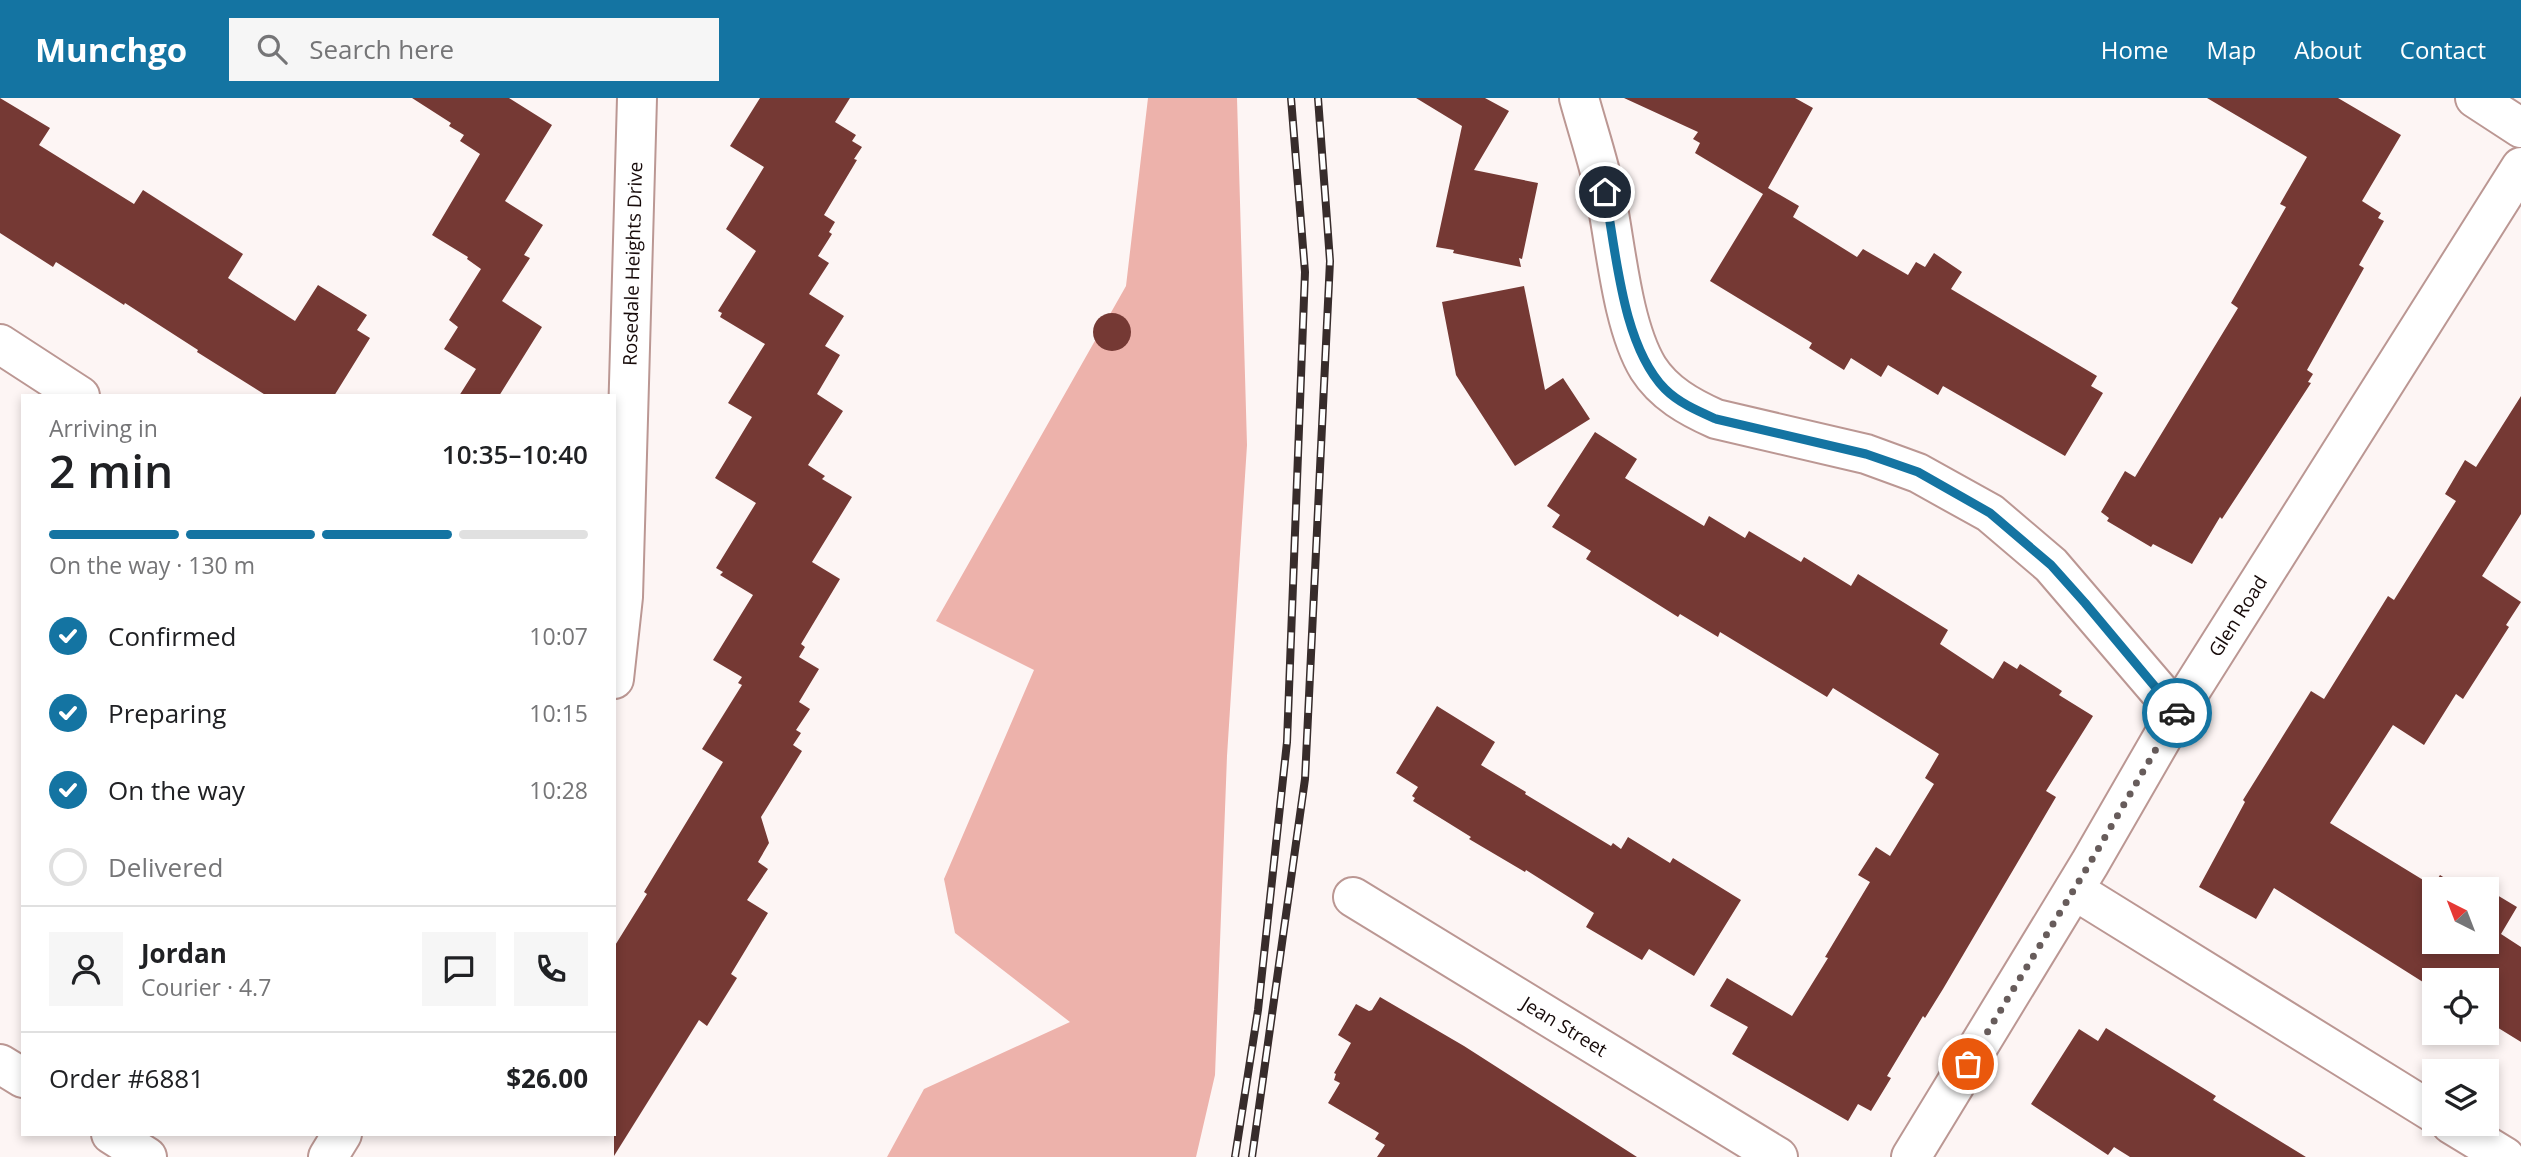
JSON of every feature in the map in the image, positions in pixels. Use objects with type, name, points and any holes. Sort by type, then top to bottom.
[{"type":"street","name":"Rosedale Heights Drive","points":[[616,661],[623,597],[637,98]]},
{"type":"street","points":[[1579,98],[1605,192],[1636,344],[1649,369],[1666,391],[1693,409],[1716,419],[1866,454],[1918,472],[1990,513],[2051,565],[2178,712]]},
{"type":"street","points":[[2475,98],[2521,128]]},
{"type":"street","name":"Glen Road","points":[[1911,1157],[2074,890],[2178,712],[2521,167]]},
{"type":"street","points":[[0,344],[77,394]]},
{"type":"street","points":[[2074,890],[2422,1106]]},
{"type":"street","name":"Jean Street","points":[[1353,897],[1778,1157]]},
{"type":"street","points":[[0,1064],[21,1078]]},
{"type":"street","points":[[114,1136],[147,1157]]},
{"type":"street","points":[[328,1157],[341,1136]]},
{"type":"street","points":[[2471,1136],[2505,1157]]},
{"type":"shaded area","points":[[1148,98],[1237,98],[1247,445],[1227,756],[1215,1075],[1196,1157],[887,1157],[924,1089],[1070,1022],[955,933],[944,879],[1034,670],[936,621],[1126,286]]},
{"type":"building","points":[[0,98],[50,128],[39,145],[134,204],[143,190],[243,254],[228,278],[295,321],[318,285],[367,315],[357,330],[370,338],[335,394],[264,394],[125,303],[124,305],[56,262],[53,267],[0,233]]},
{"type":"building","points":[[412,98],[509,98],[552,125],[505,201],[543,225],[524,255],[530,258],[502,301],[542,327],[500,394],[460,394],[476,369],[444,349],[458,327],[449,320],[481,269],[467,259],[468,257],[432,235],[480,154],[460,141],[464,135],[449,126],[451,123]]},
{"type":"building","points":[[760,98],[850,98],[835,122],[856,135],[852,141],[862,147],[824,215],[835,222],[829,232],[832,234],[818,256],[829,263],[809,294],[844,316],[825,346],[840,355],[817,394],[843,411],[808,465],[825,476],[822,479],[852,497],[812,562],[840,579],[801,644],[805,647],[799,657],[819,669],[799,702],[810,709],[796,730],[801,733],[793,745],[802,751],[761,817],[769,843],[758,862],[768,869],[747,900],[768,913],[731,974],[737,978],[707,1026],[699,1020],[614,1156],[616,944],[647,894],[644,892],[723,762],[702,749],[742,685],[738,683],[742,677],[713,660],[753,595],[720,575],[723,572],[716,568],[756,503],[715,478],[752,417],[728,403],[765,344],[720,317],[722,313],[718,311],[756,251],[726,229],[764,167],[730,146]]},
{"type":"building","points":[[1416,98],[1485,98],[1509,111],[1474,170],[1538,183],[1522,259],[1519,258],[1521,267],[1436,247],[1462,126]]},
{"type":"building","points":[[1624,98],[1795,98],[1813,108],[1768,188],[1799,206],[1793,217],[1857,257],[1863,249],[1908,275],[1916,262],[1925,267],[1934,253],[1962,272],[1951,289],[2097,376],[2091,386],[2103,393],[2065,456],[1943,386],[1938,395],[1888,365],[1881,377],[1851,358],[1844,370],[1809,348],[1812,343],[1710,281],[1763,194],[1695,153],[1700,143],[1693,139],[1698,132]]},
{"type":"building","points":[[2207,98],[2338,98],[2401,135],[2362,201],[2381,213],[2378,218],[2384,221],[2359,265],[2364,268],[2307,370],[2313,374],[2308,382],[2311,383],[2222,519],[2220,517],[2192,564],[2153,544],[2151,547],[2107,521],[2109,518],[2101,512],[2125,471],[2135,477],[2238,308],[2231,303],[2286,207],[2280,204],[2307,157]]},
{"type":"building","points":[[1524,286],[1545,390],[1563,378],[1590,419],[1515,466],[1456,375],[1442,302]]},
{"type":"building","points":[[1112,313],[1125,319],[1131,332],[1125,345],[1112,351],[1099,345],[1093,332],[1099,319]]},
{"type":"building","points":[[2521,396],[2521,514],[2482,576],[2521,602],[2506,625],[2509,627],[2463,699],[2456,694],[2424,745],[2393,725],[2330,823],[2422,879],[2422,954],[2499,954],[2499,896],[2517,907],[2501,934],[2521,947],[2521,1042],[2499,1028],[2499,968],[2422,968],[2422,981],[2274,888],[2256,919],[2199,887],[2245,802],[2243,800],[2311,691],[2324,699],[2388,596],[2394,600],[2456,501],[2445,494],[2465,460],[2476,467]]},
{"type":"building","points":[[1595,432],[1637,459],[1625,478],[1704,526],[1709,516],[1745,538],[1749,531],[1801,562],[1804,557],[1851,586],[1858,574],[1948,630],[1940,644],[1993,679],[2004,661],[2017,669],[2020,664],[2062,691],[2059,695],[2093,716],[2046,791],[2056,797],[1943,989],[1925,1018],[1923,1016],[1887,1076],[1891,1078],[1871,1111],[1858,1104],[1848,1121],[1732,1054],[1748,1027],[1710,1006],[1727,978],[1792,1016],[1870,882],[1858,875],[1876,847],[1890,856],[1934,784],[1925,778],[1939,754],[1833,688],[1827,697],[1720,632],[1718,637],[1680,614],[1678,617],[1586,559],[1591,551],[1552,527],[1560,515],[1547,506]]},
{"type":"building","points":[[1437,706],[1495,742],[1481,765],[1526,792],[1525,794],[1611,846],[1613,843],[1621,849],[1628,837],[1670,863],[1673,858],[1741,900],[1694,976],[1649,949],[1642,960],[1586,927],[1594,913],[1526,870],[1525,872],[1469,839],[1471,837],[1413,801],[1415,798],[1412,796],[1418,787],[1396,773]]},
{"type":"building","points":[[1380,997],[1464,1046],[1637,1157],[1377,1157],[1385,1145],[1375,1139],[1379,1133],[1328,1103],[1340,1083],[1334,1080],[1334,1073],[1351,1043],[1338,1035],[1356,1004],[1369,1011]]},
{"type":"building","points":[[2106,1028],[2216,1096],[2213,1100],[2306,1157],[2130,1157],[2114,1147],[2108,1155],[2031,1104],[2079,1029],[2098,1041]]},
{"type":"railway","points":[[1235,1157],[1258,1010],[1287,742],[1305,272],[1291,98]]},
{"type":"railway","points":[[1252,1157],[1305,779],[1330,261],[1318,98]]},
{"type":"way so far","points":[[1968,1064],[2177,713]]},
{"type":"route","points":[[1605,192],[1636,344],[1649,369],[1666,391],[1693,409],[1716,419],[1866,454],[1918,472],[1990,513],[2051,565],[2177,713]]}]
